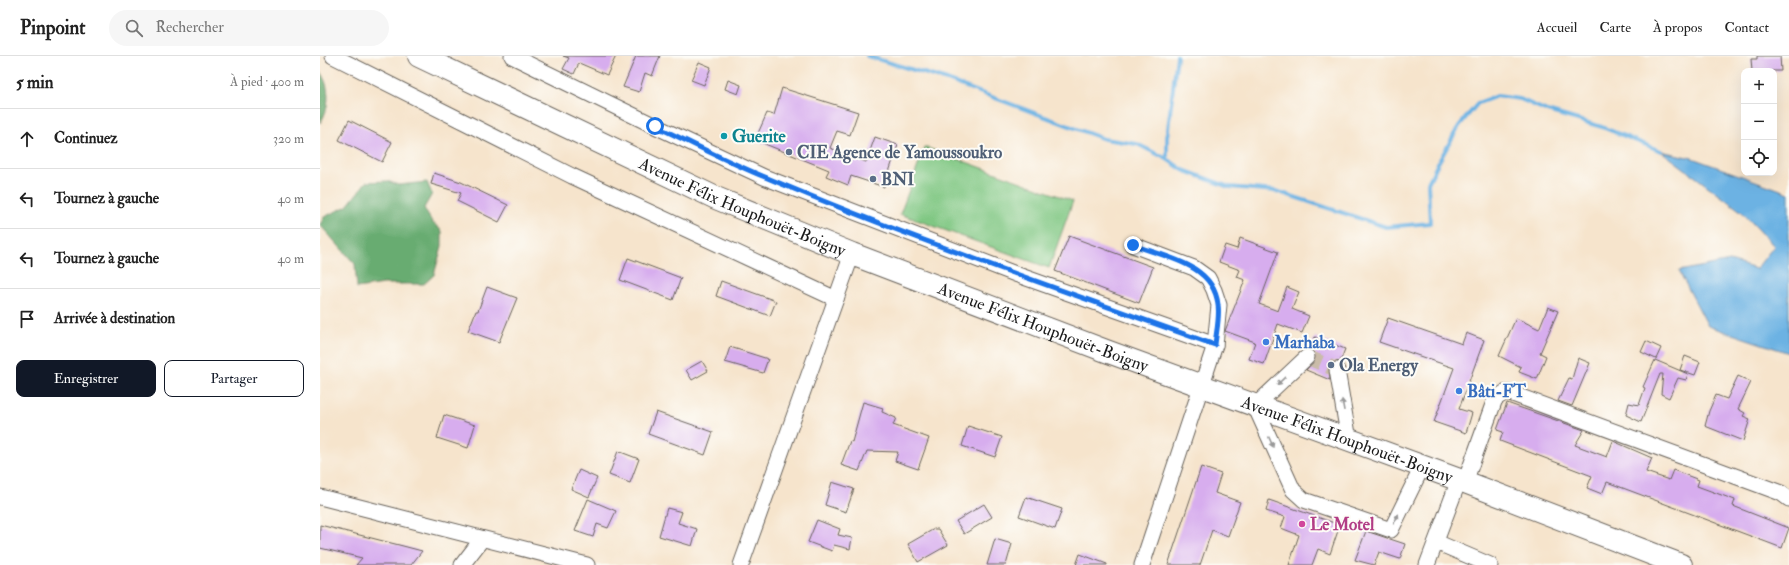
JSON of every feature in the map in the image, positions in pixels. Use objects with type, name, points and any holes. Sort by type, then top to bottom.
[{"type":"highway","name":"Avenue Félix Houphouët-Boigny","points":[[419,56],[716,198],[852,254],[1203,387],[1462,481],[1681,565]]},
{"type":"street","points":[[333,56],[572,176],[836,299]]},
{"type":"street","points":[[512,56],[655,126],[764,177],[1018,275],[1215,345]]},
{"type":"street","points":[[1133,245],[1194,268],[1208,278],[1219,305],[1215,345],[1203,387],[1142,565]]},
{"type":"street","points":[[741,565],[852,254]]},
{"type":"street","points":[[1307,357],[1255,406],[1293,490],[1304,500],[1391,530],[1422,467]]},
{"type":"street","points":[[1337,370],[1349,440]]},
{"type":"street","points":[[1428,565],[1495,399],[1504,393],[1510,393],[1781,493],[1789,499]]},
{"type":"street","points":[[320,497],[587,565]]},
{"type":"street","points":[[462,565],[482,539]]},
{"type":"street","points":[[1436,542],[1486,564]]},
{"type":"green space","points":[[320,72],[326,84],[328,98],[326,111],[320,123]]},
{"type":"green space","points":[[925,147],[1073,201],[1049,268],[900,214]]},
{"type":"green space","points":[[387,181],[399,185],[427,182],[432,194],[424,208],[432,222],[442,231],[442,246],[434,275],[424,284],[383,284],[357,288],[355,264],[320,225],[324,217],[347,206],[366,182]]},
{"type":"water","points":[[1661,151],[1692,158],[1789,193],[1789,353],[1708,326],[1679,271],[1730,261],[1756,269],[1774,246],[1742,212]]},
{"type":"building","points":[[563,56],[616,56],[607,75],[579,63],[574,74],[563,69],[569,58]]},
{"type":"building","points":[[636,56],[660,56],[652,76],[645,73],[639,92],[623,87]]},
{"type":"building","points":[[1757,56],[1780,56],[1781,71],[1777,71],[1777,68],[1752,68],[1751,59],[1757,59]]},
{"type":"building","points":[[699,62],[711,67],[704,85],[691,80]]},
{"type":"building","points":[[728,80],[741,85],[738,94],[725,89]]},
{"type":"building","points":[[782,88],[858,112],[850,135],[837,131],[830,148],[866,162],[875,137],[898,145],[884,187],[851,176],[848,185],[826,176],[829,170],[755,140],[767,113],[774,115]]},
{"type":"building","points":[[349,120],[392,142],[382,162],[339,140]]},
{"type":"building","points":[[434,173],[461,182],[508,205],[499,222],[457,201],[461,193],[431,184]]},
{"type":"building","points":[[1069,236],[1153,267],[1139,303],[1055,271]]},
{"type":"building","points":[[1240,238],[1278,252],[1259,304],[1278,311],[1287,287],[1299,292],[1292,309],[1309,316],[1302,333],[1278,324],[1264,364],[1249,359],[1255,342],[1225,331],[1245,280],[1237,277],[1240,270],[1219,262],[1225,245],[1237,249]]},
{"type":"building","points":[[628,258],[681,278],[673,300],[620,280]]},
{"type":"building","points":[[721,281],[776,301],[770,316],[716,296]]},
{"type":"building","points":[[487,287],[517,298],[499,342],[468,331],[476,311],[478,311]]},
{"type":"building","points":[[1548,307],[1558,311],[1540,353],[1546,356],[1537,379],[1519,372],[1521,367],[1499,356],[1516,318],[1539,329]]},
{"type":"building","points":[[1388,318],[1462,344],[1466,333],[1484,340],[1459,409],[1472,413],[1466,433],[1434,422],[1454,368],[1379,342]]},
{"type":"building","points":[[1315,337],[1345,349],[1340,362],[1335,361],[1329,367],[1330,380],[1306,370],[1316,359],[1316,355],[1310,349]]},
{"type":"building","points":[[1646,341],[1661,348],[1656,359],[1641,352]]},
{"type":"building","points":[[730,347],[768,359],[763,373],[725,362]]},
{"type":"building","points":[[1685,356],[1700,362],[1695,375],[1680,370]]},
{"type":"building","points":[[1578,358],[1590,363],[1572,406],[1558,401],[1569,378],[1572,379]]},
{"type":"building","points":[[1655,360],[1688,374],[1686,380],[1678,378],[1669,398],[1661,394],[1663,374],[1660,374],[1641,422],[1626,415],[1629,403],[1639,405],[1645,388],[1643,387]]},
{"type":"building","points":[[702,361],[708,371],[692,380],[686,370]]},
{"type":"building","points":[[1738,376],[1751,382],[1738,409],[1745,413],[1743,416],[1750,419],[1743,441],[1705,426],[1709,411],[1716,395],[1727,399]]},
{"type":"building","points":[[863,402],[883,408],[882,412],[896,418],[893,425],[929,438],[918,469],[895,461],[898,452],[867,451],[859,471],[841,465],[850,441],[852,442]]},
{"type":"building","points":[[1507,403],[1584,430],[1575,445],[1607,457],[1613,441],[1652,458],[1646,472],[1669,480],[1673,470],[1699,480],[1697,486],[1735,500],[1733,506],[1789,528],[1782,548],[1607,482],[1602,494],[1587,488],[1592,476],[1500,441],[1503,432],[1497,430]]},
{"type":"building","points":[[656,412],[713,432],[705,455],[648,434]]},
{"type":"building","points":[[444,415],[475,425],[468,448],[437,438]]},
{"type":"building","points":[[968,426],[1002,437],[995,457],[962,446]]},
{"type":"building","points":[[618,451],[639,459],[630,483],[609,475]]},
{"type":"building","points":[[1201,467],[1221,474],[1215,493],[1240,502],[1228,536],[1212,530],[1200,565],[1168,565]]},
{"type":"building","points":[[579,470],[597,478],[589,497],[571,489]]},
{"type":"building","points":[[832,482],[854,489],[846,512],[825,505]]},
{"type":"building","points":[[1026,497],[1062,509],[1055,529],[1019,516]]},
{"type":"building","points":[[588,499],[616,511],[608,528],[597,524],[593,537],[575,531]]},
{"type":"building","points":[[1269,500],[1340,525],[1330,554],[1318,549],[1312,565],[1289,565],[1299,535],[1281,528],[1285,517],[1266,511]]},
{"type":"building","points":[[984,504],[992,517],[964,534],[956,521]]},
{"type":"building","points":[[667,508],[682,512],[678,523],[697,529],[692,546],[659,536]]},
{"type":"building","points":[[817,520],[840,529],[838,535],[852,538],[850,549],[834,545],[832,551],[808,542]]},
{"type":"building","points":[[320,525],[422,551],[411,565],[356,565],[362,558],[320,548]]},
{"type":"building","points":[[934,529],[938,529],[948,545],[918,562],[908,544]]},
{"type":"building","points":[[1366,531],[1405,544],[1400,559],[1379,552],[1374,565],[1355,560]]},
{"type":"building","points":[[995,539],[1012,544],[1006,565],[987,565]]},
{"type":"building","points":[[1080,554],[1107,564],[1107,565],[1076,565]]},
{"type":"waterway","points":[[867,56],[947,80],[1104,139],[1137,144],[1167,159],[1183,170],[1229,187],[1276,191],[1386,227],[1430,223],[1428,183],[1438,163],[1459,126],[1478,103],[1497,96],[1520,99],[1547,111],[1602,127],[1661,151]]},
{"type":"waterway","points":[[1167,159],[1167,137],[1177,56]]},
{"type":"tunnel","points":[[1307,357],[1337,370]]},
{"type":"place","name":"Guerite","points":[[724,136]]},
{"type":"place","name":"CIE Agence de Yamoussoukro","points":[[789,152]]},
{"type":"place","name":"BNI","points":[[873,179]]},
{"type":"place","name":"Marhaba","points":[[1266,342]]},
{"type":"place","name":"Ola Energy","points":[[1331,365]]},
{"type":"place","name":"Bâti-FT","points":[[1459,391]]},
{"type":"place","name":"Le Motel","points":[[1302,524]]},
{"type":"route","points":[[655,126],[764,177],[866,217],[1018,275],[1215,345],[1219,305],[1208,278],[1194,268],[1133,245]]}]
